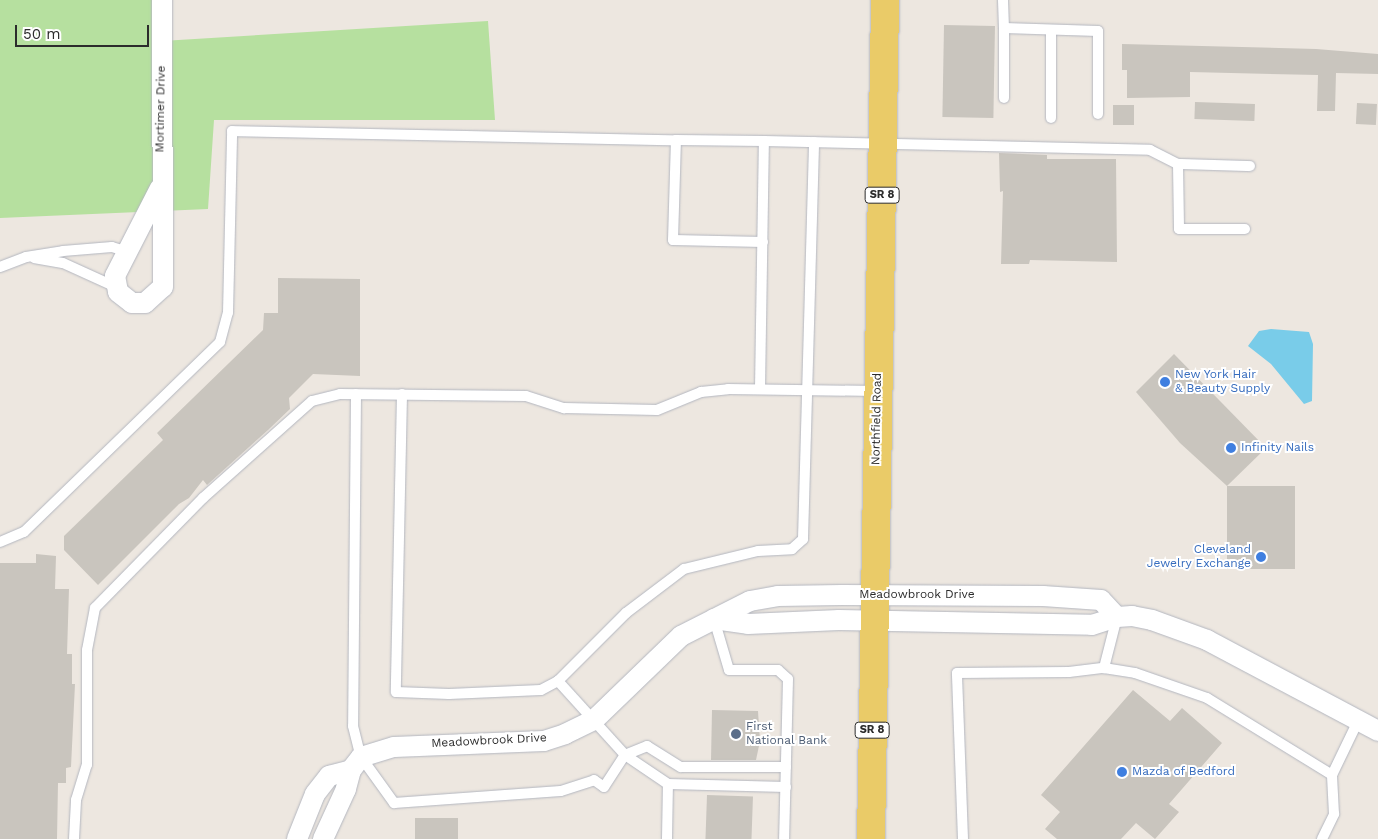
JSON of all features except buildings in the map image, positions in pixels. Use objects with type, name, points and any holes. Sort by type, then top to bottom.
[{"type":"main road","name":"Northfield Road","points":[[871,839],[886,0]]},
{"type":"street","name":"Mortimer Drive","points":[[160,188],[115,276],[117,288],[123,300],[139,304],[154,298],[163,287],[160,188],[162,0]]},
{"type":"street","name":"Meadowbrook Drive","points":[[297,839],[315,794],[329,776],[394,747],[416,744],[544,741],[594,720],[681,636],[714,619],[748,624],[874,608],[1100,600],[1118,617]]},
{"type":"street","name":"Meadowbrook Drive","points":[[874,608],[1092,625],[1118,617],[1152,620],[1207,640],[1358,723],[1378,731]]},
{"type":"street","points":[[323,839],[356,764]]},
{"type":"lane","points":[[1003,0],[1004,98]]},
{"type":"lane","points":[[1004,28],[1098,31],[1098,114]]},
{"type":"lane","points":[[1051,30],[1051,118]]},
{"type":"lane","points":[[0,542],[24,532],[220,342],[228,313],[232,131],[1150,150],[1178,164],[1250,166]]},
{"type":"lane","points":[[676,140],[674,240],[763,242]]},
{"type":"lane","points":[[760,389],[764,141]]},
{"type":"lane","points":[[402,394],[396,692],[500,693],[542,690],[558,681],[626,613],[684,569],[758,551],[792,549],[803,539],[809,390],[814,142]]},
{"type":"lane","points":[[1178,164],[1179,229],[1245,229]]},
{"type":"lane","points":[[0,267],[26,257],[112,247],[128,252]]},
{"type":"lane","points":[[26,257],[63,263],[117,288]]},
{"type":"lane","points":[[74,839],[76,800],[87,765],[87,650],[96,608],[203,498],[312,401],[329,395],[356,394],[526,396],[564,408],[657,410],[701,392],[760,389],[878,391]]},
{"type":"lane","points":[[356,394],[353,726],[356,764],[394,803],[561,792],[594,780],[604,787],[625,755],[647,746],[681,767],[786,768]]},
{"type":"lane","points":[[1104,668],[1118,617]]},
{"type":"lane","points":[[714,619],[729,670],[778,670],[788,679],[784,839]]},
{"type":"lane","points":[[962,839],[957,673],[1069,672],[1104,668],[1135,673],[1207,698],[1332,775]]},
{"type":"lane","points":[[558,681],[570,697],[594,720],[625,755],[668,784],[786,787]]},
{"type":"lane","points":[[1322,839],[1334,814],[1332,775],[1358,723]]},
{"type":"lane","points":[[666,839],[668,784]]},
{"type":"green space","points":[[0,0],[162,0],[162,41],[488,21],[495,120],[214,120],[208,209],[0,218]]},
{"type":"water","points":[[1271,329],[1309,332],[1313,344],[1312,401],[1304,404],[1271,364],[1248,346],[1259,331]]},
{"type":"place","name":"New York Hair & Beauty Supply","points":[[1165,382]]},
{"type":"place","name":"Infinity Nails","points":[[1231,448]]},
{"type":"place","name":"Cleveland Jewelry Exchange","points":[[1261,557]]},
{"type":"place","name":"First National Bank","points":[[736,734]]},
{"type":"place","name":"Mazda of Bedford","points":[[1122,772]]}]
